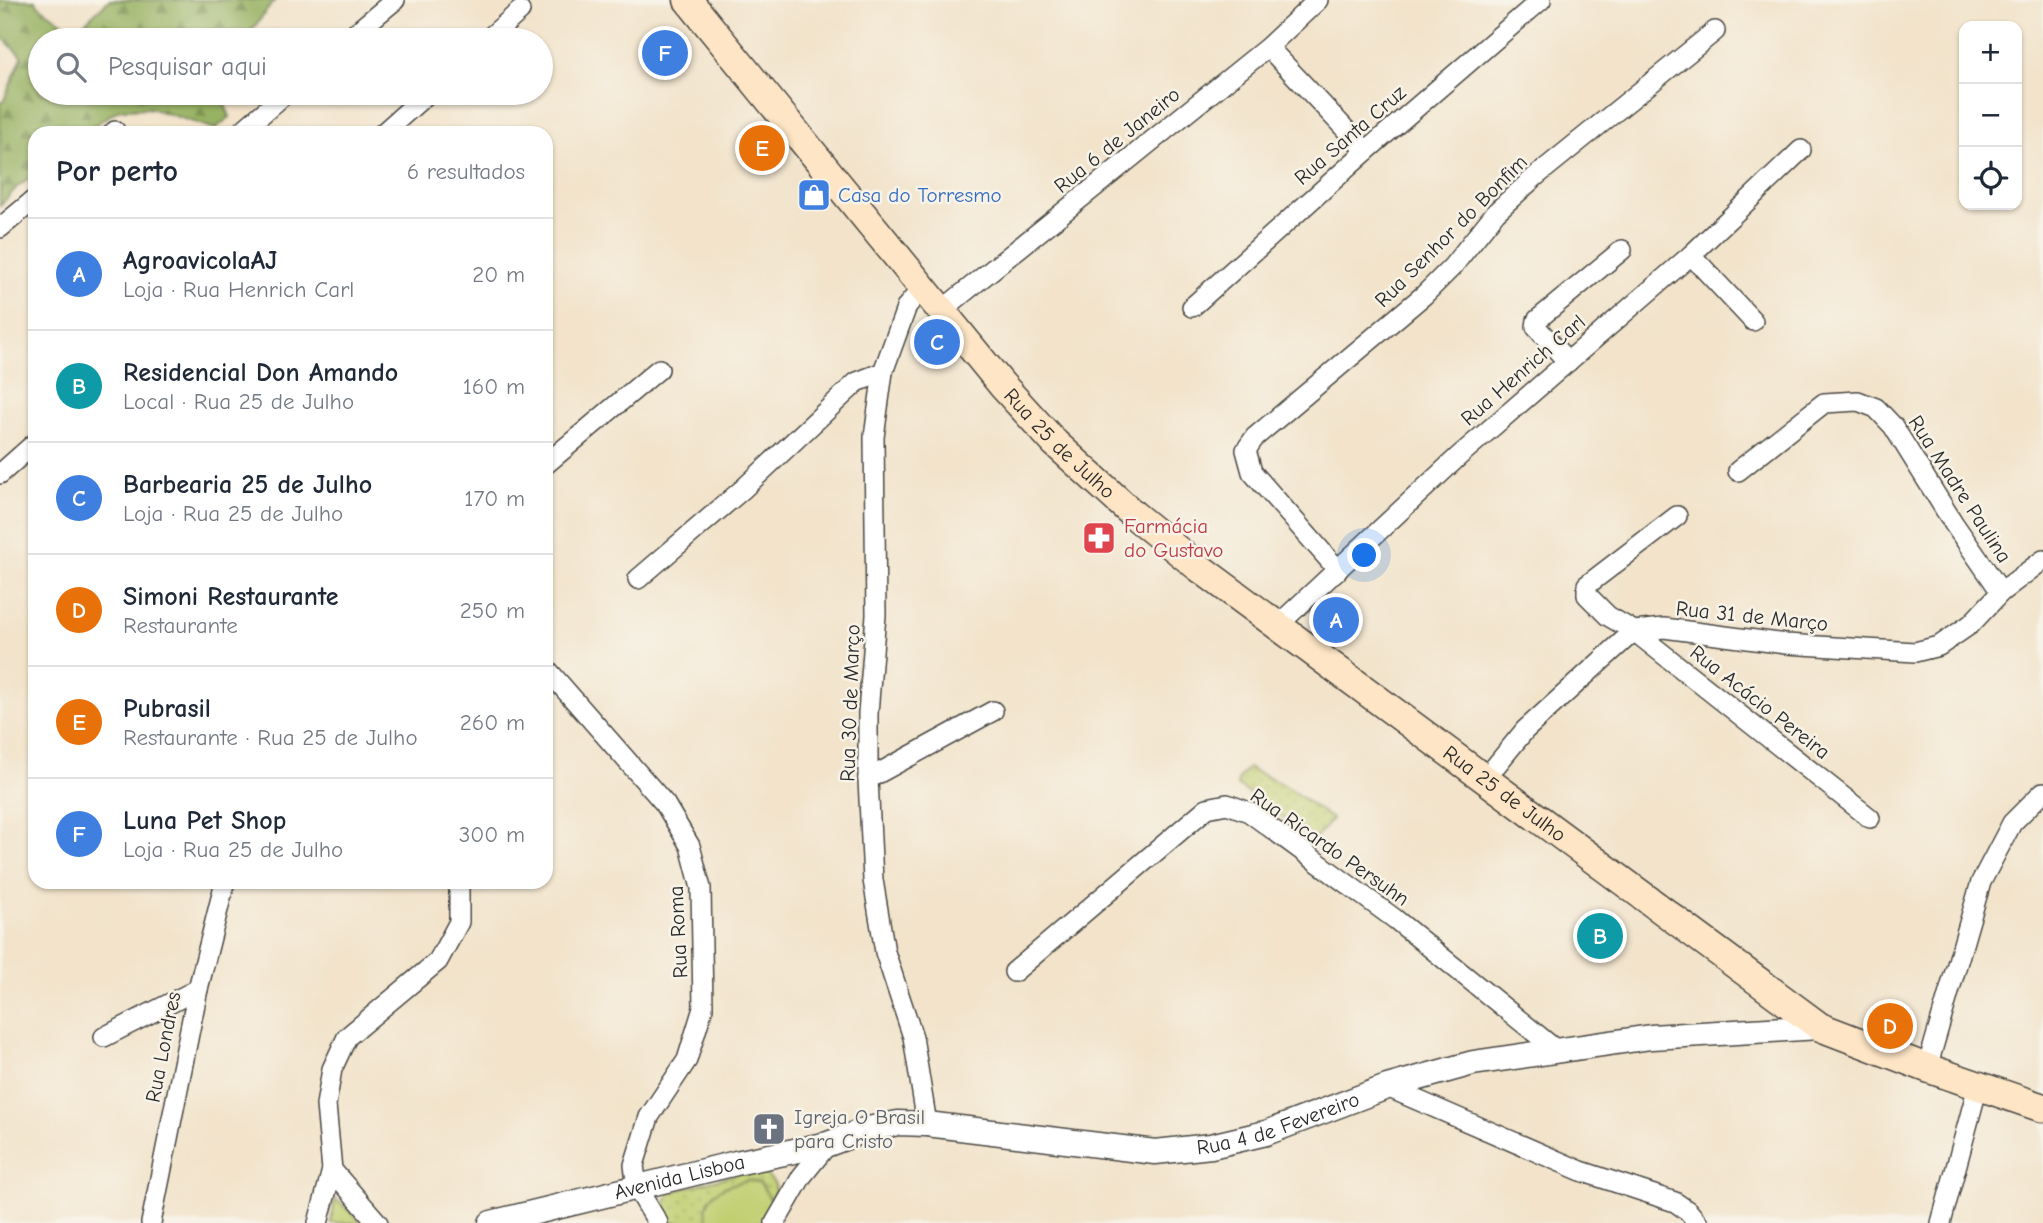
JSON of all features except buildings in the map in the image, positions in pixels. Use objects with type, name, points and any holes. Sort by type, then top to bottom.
[{"type":"main road","name":"Rua 25 de Julho","points":[[688,0],[941,311],[1055,443],[1134,514],[1277,626],[1820,1027],[2043,1108]]},
{"type":"street","points":[[361,28],[395,0]]},
{"type":"street","name":"Rua 6 de Janeiro","points":[[941,311],[1268,47],[1318,0]]},
{"type":"street","name":"Rua Santa Cruz","points":[[1192,307],[1366,151],[1541,0]]},
{"type":"street","points":[[501,28],[520,11]]},
{"type":"street","name":"Rua Senhor do Bonfim","points":[[1338,570],[1252,472],[1246,450],[1255,437],[1424,295],[1452,267],[1496,212],[1578,140],[1714,31]]},
{"type":"street","points":[[1268,47],[1366,151]]},
{"type":"street","points":[[248,126],[272,105]]},
{"type":"street","points":[[391,126],[414,105]]},
{"type":"street","name":"Rua Henrich Carl","points":[[1277,626],[1459,456],[1691,255],[1801,150]]},
{"type":"street","points":[[0,228],[28,204]]},
{"type":"street","points":[[1568,362],[1541,334],[1536,327],[1537,320],[1622,250]]},
{"type":"street","points":[[1691,255],[1753,321]]},
{"type":"street","name":"Rua 30 de Março","points":[[922,288],[907,306],[883,372],[874,437],[876,615],[868,713],[868,779],[873,880],[885,952],[913,1037],[927,1124]]},
{"type":"street","points":[[553,458],[659,369]]},
{"type":"street","points":[[638,579],[743,489],[857,382],[883,372]]},
{"type":"street","name":"Rua Madre Paulina","points":[[1738,471],[1824,403],[1858,401],[1876,408],[1893,425],[1954,524],[2001,592]]},
{"type":"street","points":[[0,474],[28,449]]},
{"type":"street","name":"Rua Acácio Pereira","points":[[1677,516],[1587,585],[1587,595],[1593,603],[1634,631],[1870,818]]},
{"type":"street","name":"Rua 31 de Março","points":[[1634,631],[1664,628],[1799,645],[1915,652],[1939,646],[1971,624],[2001,592],[2043,560]]},
{"type":"street","points":[[1485,779],[1525,730],[1634,631]]},
{"type":"street","name":"Rua Roma","points":[[553,676],[664,804],[690,846],[701,888],[703,1008],[687,1060],[649,1117],[638,1147],[634,1165],[637,1188]]},
{"type":"street","points":[[868,779],[993,711]]},
{"type":"street","points":[[1927,1068],[1981,881],[2012,823],[2043,792]]},
{"type":"street","name":"Rua Ricardo Persuhn","points":[[1014,972],[1207,808],[1227,804],[1249,812],[1395,919],[1555,1049]]},
{"type":"street","name":"Rua Londres","points":[[151,1223],[198,989],[223,889]]},
{"type":"street","points":[[318,1223],[332,1170],[326,1105],[332,1069],[347,1037],[438,961],[460,922],[459,889]]},
{"type":"street","points":[[104,1037],[198,989]]},
{"type":"street","name":"Rua 4 de Fevereiro","points":[[828,1144],[868,1129],[898,1124],[927,1124],[1155,1152],[1211,1146],[1266,1133],[1387,1087],[1473,1063],[1651,1037],[1820,1027]]},
{"type":"street","points":[[1941,1223],[1978,1086]]},
{"type":"street","points":[[1387,1087],[1581,1171],[1675,1202],[1688,1211],[1698,1223]]},
{"type":"street","points":[[775,1223],[802,1177],[828,1144]]},
{"type":"street","name":"Avenida Lisboa","points":[[491,1223],[736,1163],[828,1144]]},
{"type":"street","points":[[332,1170],[378,1223]]},
{"type":"street","points":[[637,1188],[658,1223]]},
{"type":"green space","points":[[0,0],[35,0],[39,6],[71,28],[28,28],[28,105],[225,105],[230,117],[219,126],[206,126],[150,108],[120,109],[93,126],[28,126],[28,180],[17,187],[0,206],[0,102],[4,100],[22,57],[0,35]]},
{"type":"green space","points":[[109,0],[275,0],[253,28],[75,28],[81,26]]},
{"type":"green space","points":[[1248,768],[1284,785],[1332,819],[1314,840],[1237,785],[1239,778]]},
{"type":"green space","points":[[751,1170],[763,1171],[775,1184],[775,1194],[761,1223],[668,1223],[664,1208],[670,1192]]},
{"type":"green space","points":[[749,1180],[760,1183],[772,1202],[761,1223],[708,1223],[706,1213],[711,1198],[722,1188]]},
{"type":"green space","points":[[335,1199],[364,1223],[331,1223]]},
{"type":"place","name":"Luna Pet Shop","points":[[665,53]]},
{"type":"place","name":"Pubrasil","points":[[762,148]]},
{"type":"place","name":"Casa do Torresmo","points":[[814,195]]},
{"type":"place","name":"Barbearia 25 de Julho","points":[[937,342]]},
{"type":"place","name":"Farmácia do Gustavo","points":[[1099,538]]},
{"type":"place","name":"AgroavicolaAJ","points":[[1336,620]]},
{"type":"place","name":"Residencial Don Amando","points":[[1600,936]]},
{"type":"place","name":"Simoni Restaurante","points":[[1890,1026]]},
{"type":"place","name":"Igreja O Brasil para Cristo","points":[[769,1129]]}]
